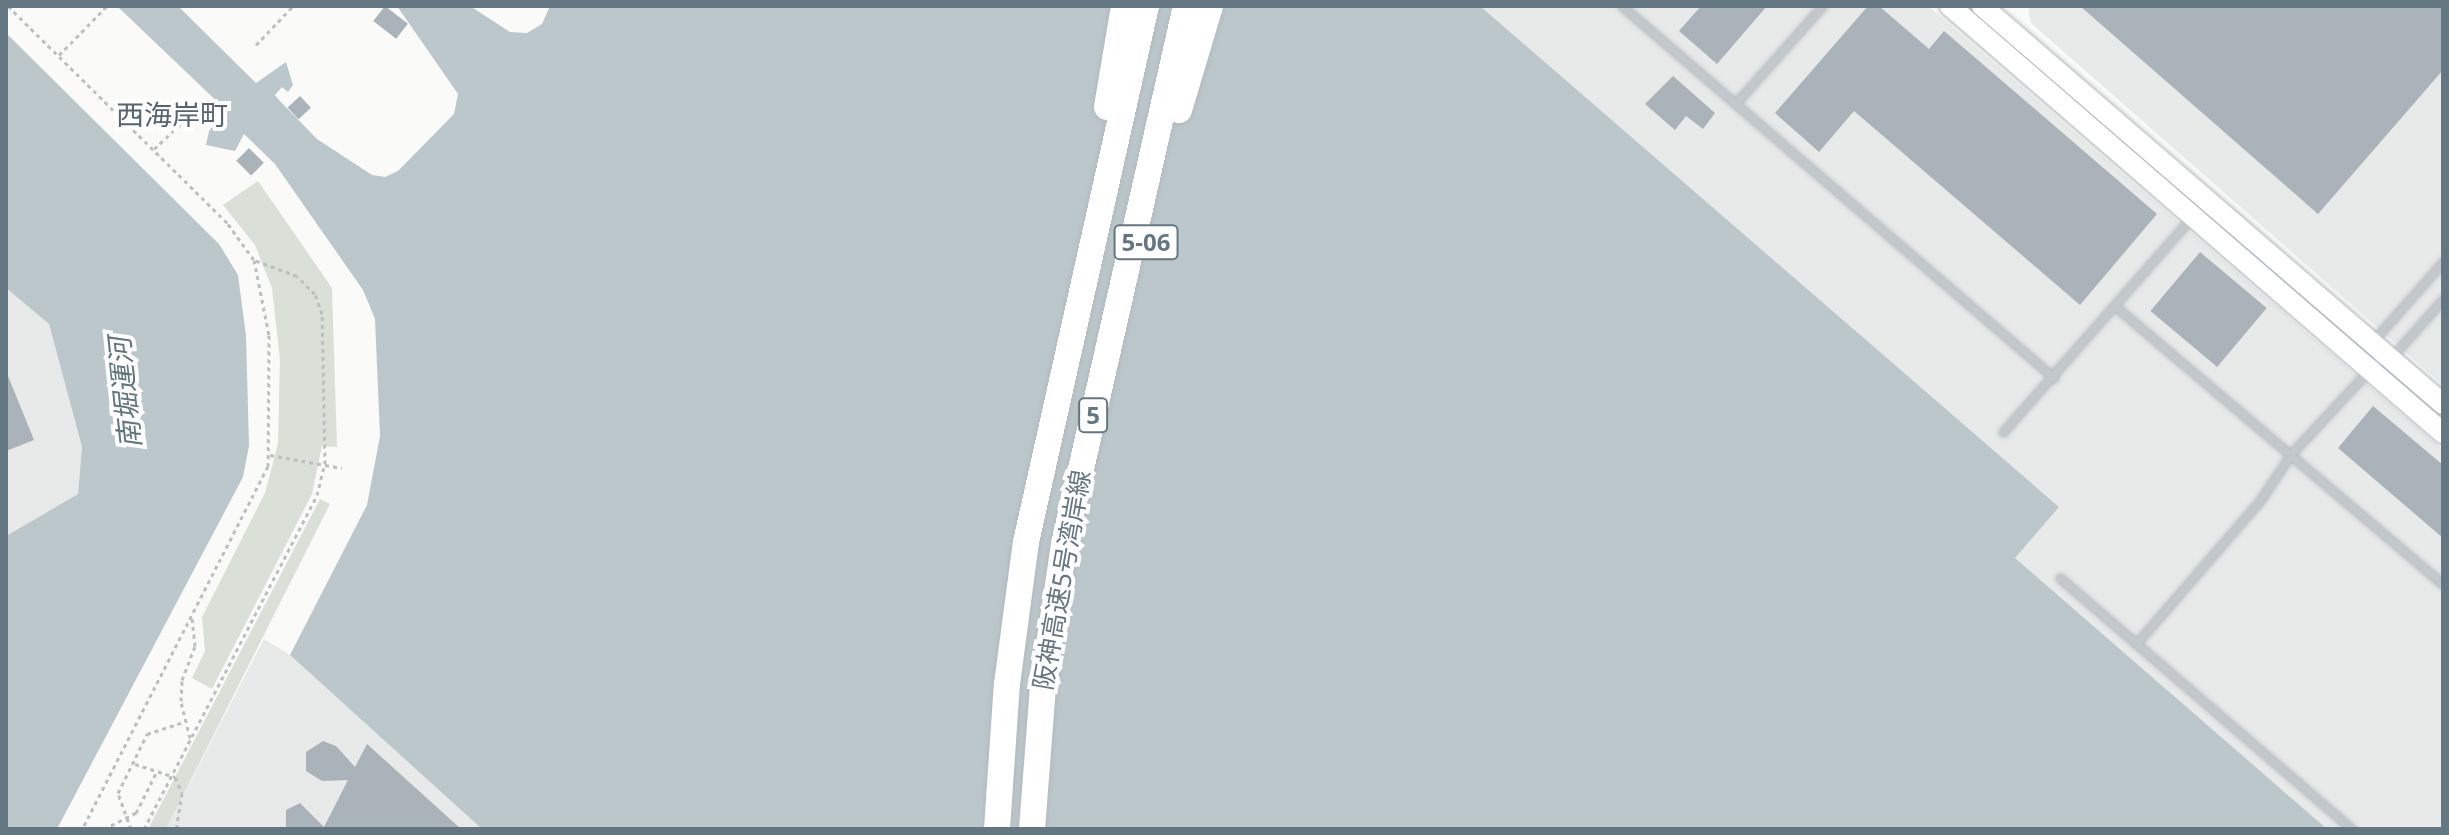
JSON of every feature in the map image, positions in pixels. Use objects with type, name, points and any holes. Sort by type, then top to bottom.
[{"type":"highway","name":"5-06","points":[[1077,308],[1124,6]]},
{"type":"highway","name":"阪神高速5号湾岸線","points":[[997,829],[1007,684],[1024,556],[1146,6]]},
{"type":"highway","name":"阪神高速5号湾岸線","points":[[1032,829],[1043,685],[1079,477],[1186,6]]},
{"type":"highway","name":"5-06","points":[[1079,477],[1118,360],[1176,117],[1210,6]]},
{"type":"street","points":[[1950,6],[2382,351],[2443,404]]},
{"type":"street","points":[[1983,6],[2370,369],[2443,433]]},
{"type":"lane","points":[[1622,6],[2054,378]]},
{"type":"lane","points":[[1736,103],[1822,6]]},
{"type":"lane","points":[[2003,432],[2054,378],[2200,208]]},
{"type":"lane","points":[[2136,644],[2261,499],[2291,454],[2370,369],[2443,262]]},
{"type":"lane","points":[[2382,351],[2443,299]]},
{"type":"lane","points":[[2116,307],[2443,584]]},
{"type":"lane","points":[[2060,578],[2352,829]]},
{"type":"path","points":[[8,6],[228,224],[254,260],[269,335],[270,455],[251,504],[82,829]]},
{"type":"path","points":[[59,56],[107,6]]},
{"type":"path","points":[[256,45],[289,7]]},
{"type":"path","points":[[154,149],[183,122]]},
{"type":"path","points":[[144,829],[317,495],[325,464],[319,304],[297,276],[254,260]]},
{"type":"path","points":[[270,455],[342,468]]},
{"type":"path","points":[[190,739],[184,722],[182,680],[195,646],[192,618]]},
{"type":"path","points":[[131,829],[118,793],[147,734],[184,722]]},
{"type":"path","points":[[134,764],[171,775],[182,793],[176,829]]},
{"type":"path","points":[[104,829],[136,813],[157,771]]},
{"type":"shaded area","points":[[1480,6],[1928,6],[2443,450],[2443,829],[2327,829],[2014,558],[2059,507]]},
{"type":"shaded area","points":[[2028,6],[2443,6],[2443,385],[2031,23]]},
{"type":"shaded area","points":[[258,181],[332,288],[337,447],[322,446],[312,494],[212,689],[192,678],[205,651],[202,617],[265,493],[278,443],[280,360],[272,288],[255,245],[223,205]]},
{"type":"shaded area","points":[[6,288],[49,324],[82,447],[78,494],[6,536]]},
{"type":"shaded area","points":[[320,499],[330,504],[166,829],[148,829]]},
{"type":"shaded area","points":[[264,639],[290,655],[482,829],[166,829]]},
{"type":"water","points":[[117,6],[178,6],[256,83],[286,62],[293,85],[288,92],[282,87],[275,95],[279,100],[317,139],[372,175],[385,177],[398,171],[454,114],[458,94],[397,6],[470,6],[510,32],[527,33],[542,24],[550,6],[1480,6],[2059,507],[2015,558],[2327,829],[482,829],[290,655],[367,505],[380,436],[375,319],[363,290],[275,164],[244,134],[235,151],[206,145],[209,131],[226,110]]},
{"type":"water","name":"南堀運河","points":[[6,33],[219,244],[238,275],[246,336],[249,446],[243,477],[57,829],[6,829],[6,536],[78,494],[82,447],[49,324],[6,288]]},
{"type":"building","points":[[385,6],[408,24],[396,39],[373,21]]},
{"type":"building","points":[[1701,6],[1767,6],[1717,64],[1679,31]]},
{"type":"building","points":[[1868,6],[1879,6],[1929,49],[1944,31],[2157,214],[2080,305],[1854,111],[1819,152],[1775,113]]},
{"type":"building","points":[[2080,6],[2443,6],[2443,70],[2318,214]]},
{"type":"building","points":[[1673,76],[1715,113],[1703,129],[1686,116],[1675,130],[1645,104]]},
{"type":"building","points":[[300,96],[311,108],[298,119],[288,108]]},
{"type":"building","points":[[249,148],[264,163],[251,176],[236,161]]},
{"type":"building","points":[[2200,252],[2267,308],[2217,367],[2151,311]]},
{"type":"building","points":[[6,371],[34,440],[6,451]]},
{"type":"building","points":[[2373,406],[2443,465],[2443,538],[2338,448]]},
{"type":"building","points":[[323,741],[336,746],[355,767],[367,744],[461,829],[286,829],[286,810],[300,803],[324,827],[348,780],[322,781],[306,771],[306,752]]},
{"type":"district","name":"西海岸町","points":[[172,114]]}]
